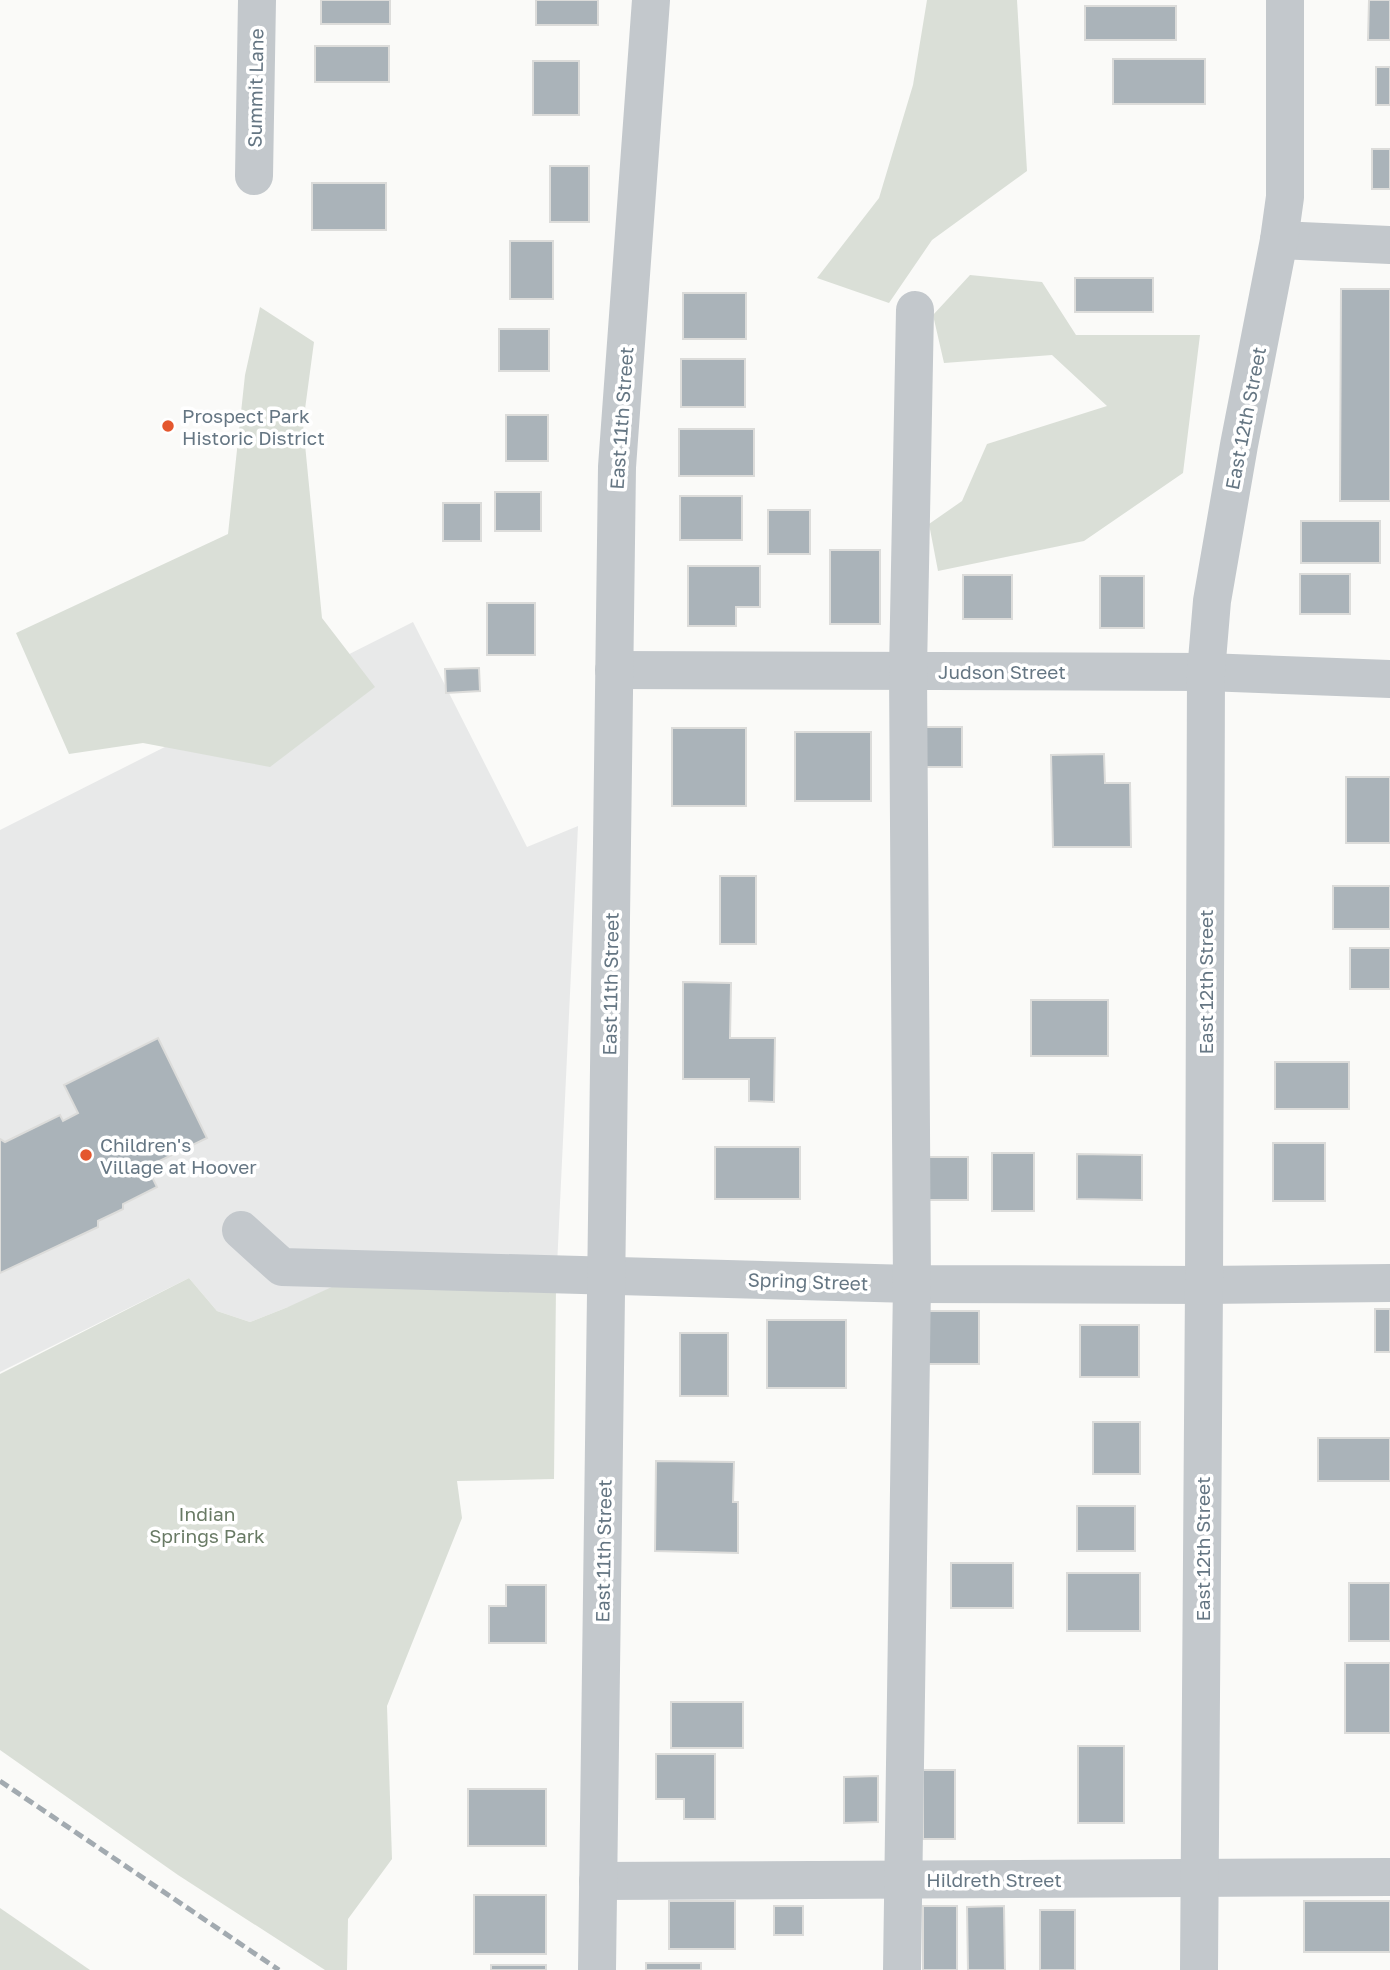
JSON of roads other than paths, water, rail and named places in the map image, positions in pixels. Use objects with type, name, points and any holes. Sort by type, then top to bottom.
[{"type":"street","name":"Summit Lane","points":[[254,176],[257,0]]},
{"type":"street","name":"East 11th Street","points":[[597,1970],[617,467],[651,0]]},
{"type":"street","name":"East 12th Street","points":[[1199,1970],[1206,672],[1212,601],[1285,197],[1285,0]]},
{"type":"street","points":[[1279,240],[1390,245]]},
{"type":"street","points":[[902,1970],[912,1284],[908,670],[915,310]]},
{"type":"street","name":"Judson Street","points":[[614,670],[1206,672],[1390,679]]},
{"type":"street","name":"Spring Street","points":[[241,1230],[282,1267],[912,1284],[1390,1283]]},
{"type":"street","name":"Hildreth Street","points":[[598,1881],[1390,1877]]},
{"type":"railway","points":[[0,1781],[279,1970]]},
{"type":"place","name":"Prospect Park Historic District","points":[[168,426]]},
{"type":"place","name":"Children's Village at Hoover","points":[[86,1155]]},
{"type":"park label","name":"Indian Springs Park","points":[[207,1524]]}]
